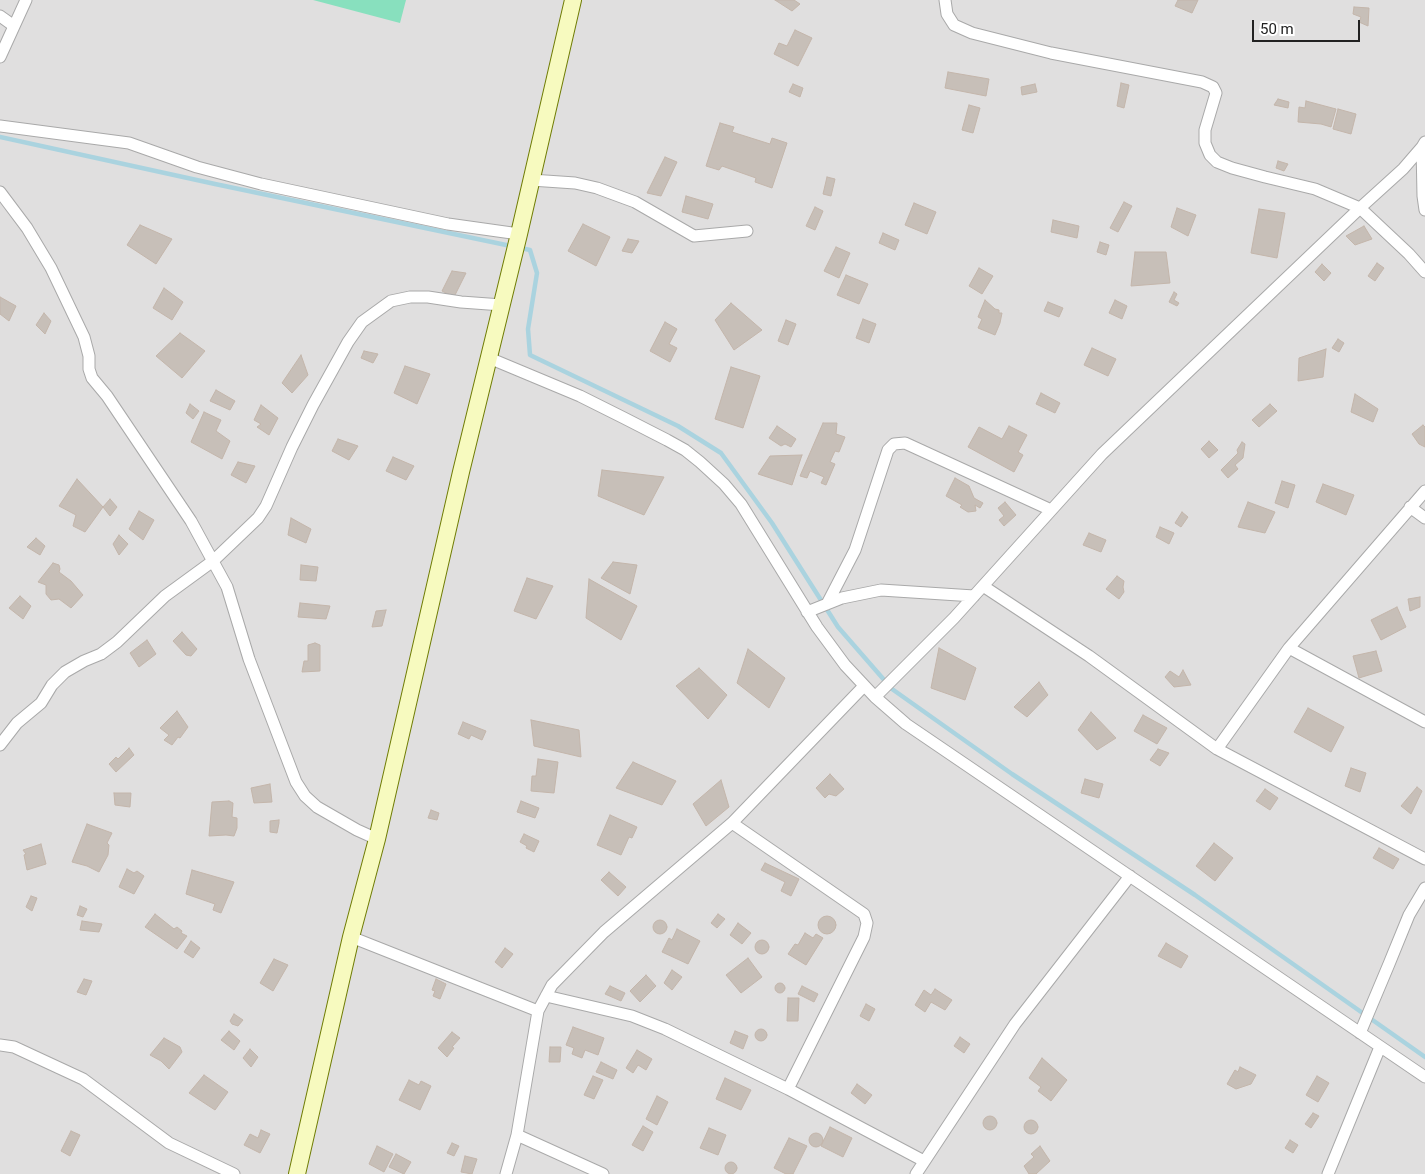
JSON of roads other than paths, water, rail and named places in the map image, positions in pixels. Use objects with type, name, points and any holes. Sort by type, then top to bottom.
[{"type":"main road","points":[[297,1174],[573,0]]},
{"type":"street","points":[[0,57],[26,0]]},
{"type":"street","points":[[945,0],[946,14],[954,25],[972,33],[1051,53],[1202,82],[1213,87],[1216,93],[1205,130],[1210,156],[1217,162],[1240,170],[1315,189],[1360,208],[1409,254],[1425,272]]},
{"type":"street","points":[[0,16],[14,26]]},
{"type":"street","points":[[0,126],[130,143],[197,167],[261,184],[448,224],[519,234]]},
{"type":"street","points":[[875,697],[954,618],[1102,454],[1403,169],[1424,144]]},
{"type":"street","points":[[1424,144],[1423,196],[1425,210]]},
{"type":"street","points":[[531,180],[575,183],[597,188],[635,202],[694,236],[747,231]]},
{"type":"street","points":[[0,192],[27,228],[51,268],[84,337],[92,378],[137,439],[191,522],[227,587],[250,659],[296,782],[305,796],[317,807],[356,830],[377,839]]},
{"type":"street","points":[[0,745],[17,723],[41,703],[52,685],[65,672],[101,654],[165,596],[213,561],[258,518],[266,506],[288,454],[313,405],[348,342],[362,322],[391,301],[410,297],[502,305]]},
{"type":"street","points":[[489,358],[580,396],[685,450],[724,484],[741,504],[817,627],[845,665],[875,697],[906,724],[1425,1077]]},
{"type":"street","points":[[828,604],[855,550],[888,450],[894,444],[905,443],[1051,510]]},
{"type":"street","points":[[1217,749],[1289,648],[1425,491]]},
{"type":"street","points":[[1410,507],[1425,518]]},
{"type":"street","points":[[983,586],[1089,656],[1217,749],[1425,859]]},
{"type":"street","points":[[808,612],[842,598],[881,590],[974,596]]},
{"type":"street","points":[[1289,648],[1425,722]]},
{"type":"street","points":[[506,1174],[517,1135],[538,1011],[552,985],[604,932],[732,823],[864,686]]},
{"type":"street","points":[[732,823],[864,914],[867,923],[864,937],[788,1089]]},
{"type":"street","points":[[916,1174],[1015,1024],[1130,876]]},
{"type":"street","points":[[1360,1033],[1409,915],[1425,888]]},
{"type":"street","points":[[351,938],[538,1011]]},
{"type":"street","points":[[546,996],[632,1016],[665,1029],[788,1089],[924,1161]]},
{"type":"street","points":[[0,1045],[14,1047],[83,1079],[169,1143],[234,1174]]},
{"type":"street","points":[[1328,1174],[1380,1047]]},
{"type":"street","points":[[517,1135],[603,1174]]},
{"type":"waterway","points":[[0,137],[530,250],[537,273],[528,329],[530,355],[678,426],[721,453],[772,523],[838,627],[892,689],[1012,774],[1195,895],[1425,1057]]}]
